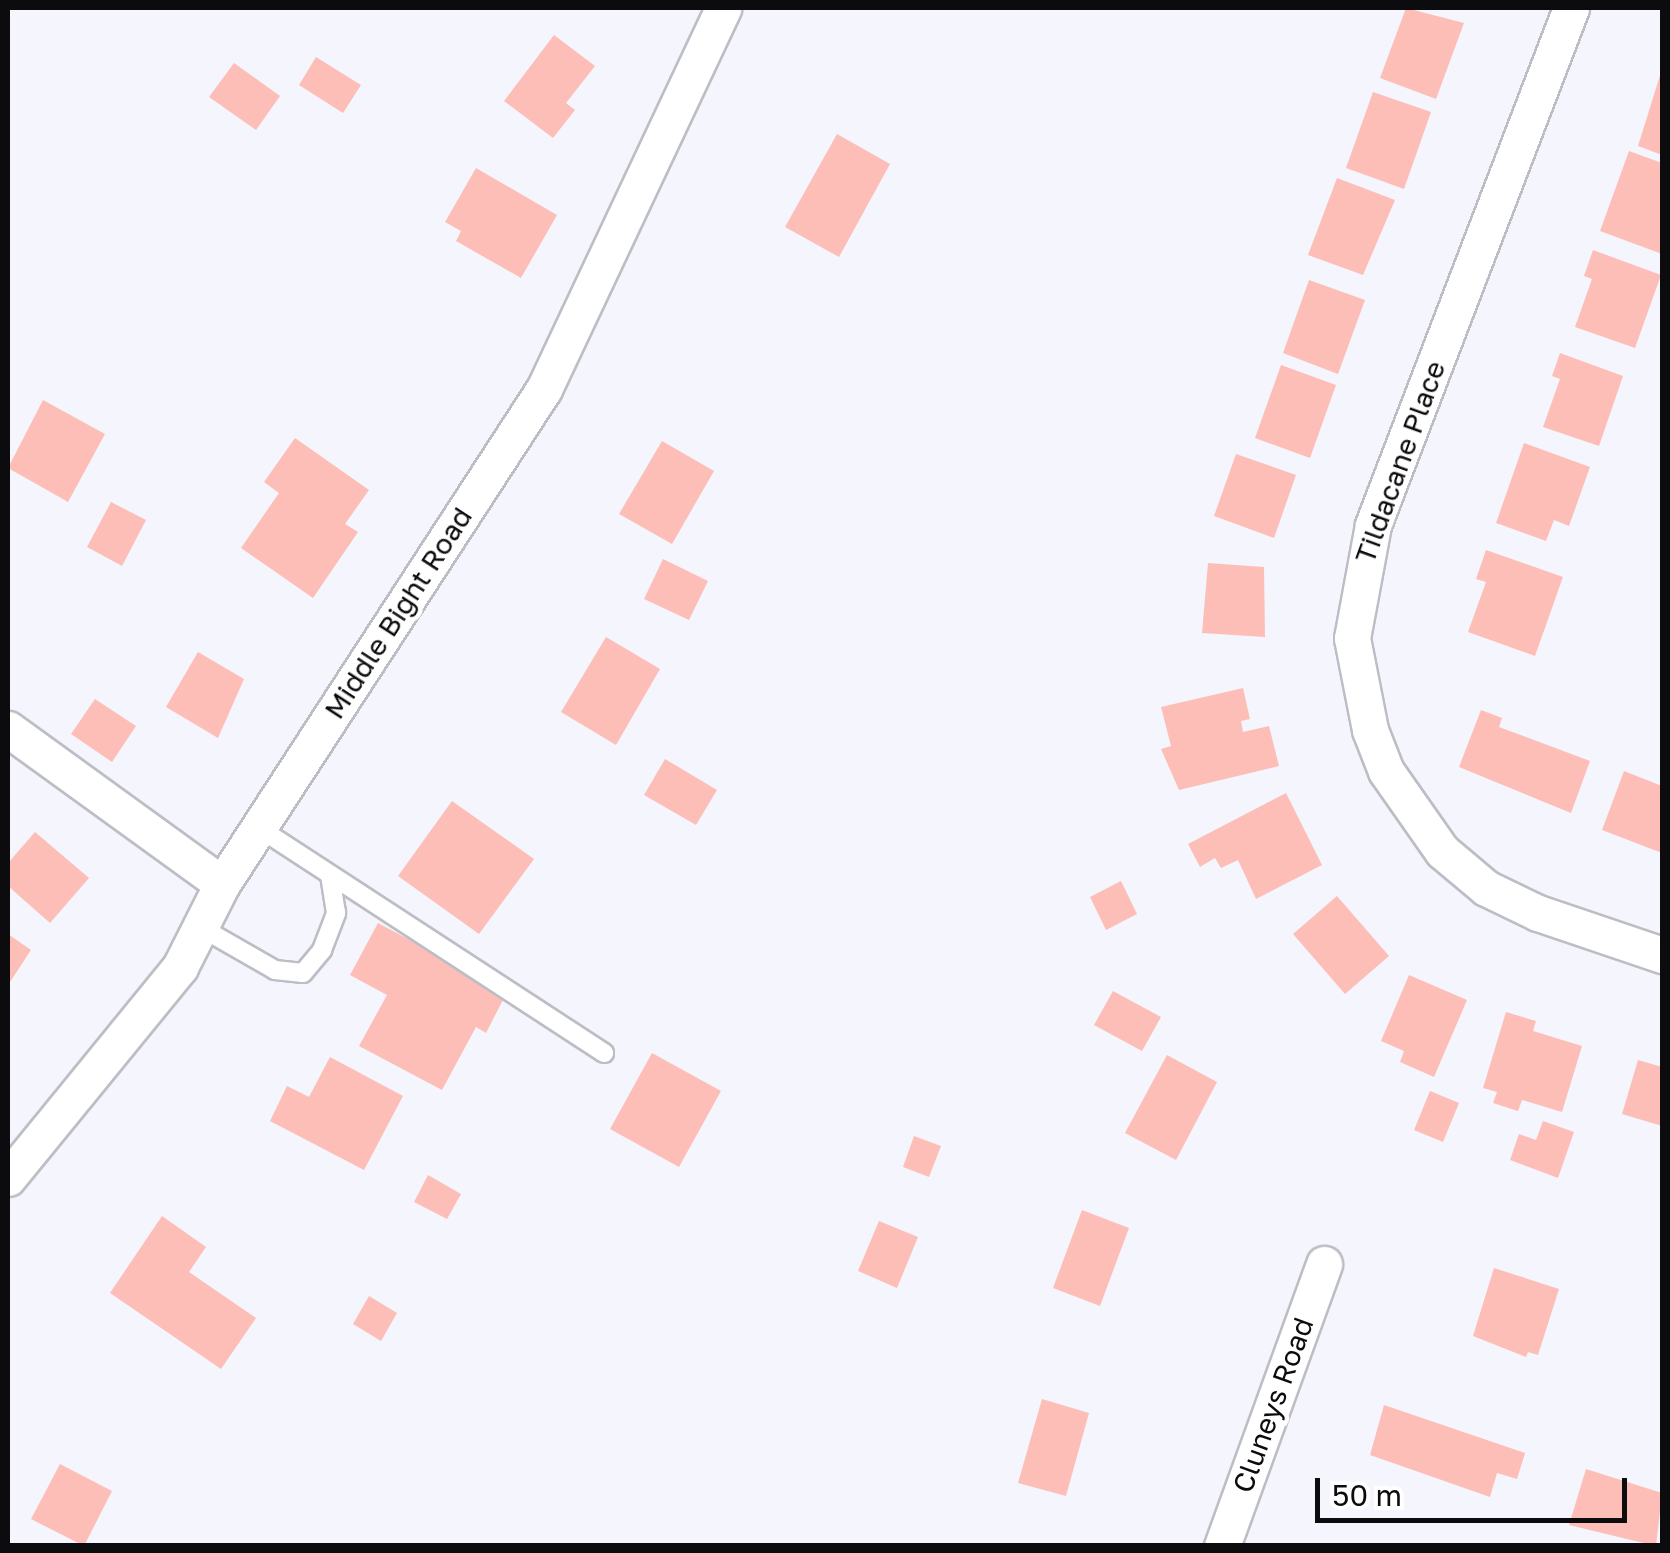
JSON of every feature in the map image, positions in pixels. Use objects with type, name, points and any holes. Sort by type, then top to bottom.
[{"type":"street","name":"Middle Bight Road","points":[[8,1178],[180,968],[222,884],[544,389],[724,8]]},
{"type":"street","name":"Tildacane Place","points":[[1571,8],[1372,525],[1352,638],[1370,730],[1386,770],[1442,851],[1486,888],[1538,913],[1662,955]]},
{"type":"street","points":[[8,729],[222,884]]},
{"type":"street","name":"Cluneys Road","points":[[1222,1546],[1324,1264]]},
{"type":"lane","points":[[259,828],[604,1053]]},
{"type":"lane","points":[[200,927],[275,970],[303,973],[322,950],[336,914],[330,877]]},
{"type":"building","points":[[1406,8],[1464,23],[1436,99],[1380,78]]},
{"type":"building","points":[[554,35],[595,66],[566,103],[575,110],[553,138],[504,101]]},
{"type":"building","points":[[316,57],[361,85],[343,113],[299,85]]},
{"type":"building","points":[[234,63],[280,96],[256,130],[209,97]]},
{"type":"building","points":[[1662,69],[1662,155],[1638,146]]},
{"type":"building","points":[[1373,92],[1431,112],[1404,189],[1346,168]]},
{"type":"building","points":[[837,134],[890,164],[839,257],[785,227]]},
{"type":"building","points":[[1629,151],[1662,163],[1662,254],[1600,231]]},
{"type":"building","points":[[476,168],[557,215],[521,278],[456,241],[461,231],[445,222]]},
{"type":"building","points":[[1337,178],[1395,200],[1363,275],[1308,255]]},
{"type":"building","points":[[1593,250],[1661,275],[1635,348],[1575,327],[1592,279],[1584,276]]},
{"type":"building","points":[[1309,280],[1365,300],[1338,374],[1283,353]]},
{"type":"building","points":[[1560,353],[1623,376],[1599,446],[1543,427],[1560,379],[1552,376]]},
{"type":"building","points":[[1281,365],[1336,385],[1310,458],[1255,438]]},
{"type":"building","points":[[43,400],[105,434],[68,502],[8,468]]},
{"type":"building","points":[[295,438],[369,490],[345,524],[358,532],[313,598],[241,548],[279,493],[264,482]]},
{"type":"building","points":[[662,441],[714,471],[672,544],[619,514]]},
{"type":"building","points":[[1524,443],[1590,467],[1569,526],[1554,520],[1546,541],[1496,523]]},
{"type":"building","points":[[1236,454],[1296,475],[1274,538],[1214,516]]},
{"type":"building","points":[[111,502],[146,520],[122,566],[87,547]]},
{"type":"building","points":[[1486,550],[1563,577],[1535,656],[1468,632],[1486,582],[1476,579]]},
{"type":"building","points":[[663,559],[708,581],[689,620],[644,599]]},
{"type":"building","points":[[1208,563],[1264,567],[1265,637],[1202,633]]},
{"type":"building","points":[[606,637],[660,669],[616,745],[561,712]]},
{"type":"building","points":[[198,652],[244,679],[218,738],[166,707]]},
{"type":"building","points":[[1243,688],[1250,719],[1241,721],[1243,732],[1269,726],[1279,766],[1179,790],[1161,749],[1171,746],[1161,707]]},
{"type":"building","points":[[95,699],[136,726],[112,762],[71,734]]},
{"type":"building","points":[[1481,710],[1502,718],[1499,727],[1590,761],[1571,813],[1459,767]]},
{"type":"building","points":[[665,759],[717,790],[696,825],[644,795]]},
{"type":"building","points":[[1624,771],[1662,786],[1662,853],[1602,830]]},
{"type":"building","points":[[1286,793],[1322,865],[1256,899],[1238,860],[1221,868],[1215,858],[1200,867],[1188,844]]},
{"type":"building","points":[[452,801],[534,859],[479,934],[398,876]]},
{"type":"building","points":[[35,832],[89,878],[50,923],[8,886],[8,863]]},
{"type":"building","points":[[1121,881],[1137,914],[1106,930],[1090,897]]},
{"type":"building","points":[[1337,896],[1389,956],[1345,994],[1293,934]]},
{"type":"building","points":[[378,923],[507,992],[486,1033],[476,1027],[442,1090],[359,1046],[387,995],[350,975]]},
{"type":"building","points":[[8,934],[31,950],[8,985]]},
{"type":"building","points":[[1409,975],[1467,1000],[1434,1077],[1400,1062],[1404,1051],[1381,1041]]},
{"type":"building","points":[[1113,991],[1161,1017],[1142,1051],[1094,1025]]},
{"type":"building","points":[[1506,1012],[1536,1021],[1533,1031],[1582,1046],[1562,1112],[1522,1100],[1518,1111],[1493,1103],[1497,1092],[1483,1088]]},
{"type":"building","points":[[652,1053],[721,1091],[679,1167],[610,1129]]},
{"type":"building","points":[[1167,1055],[1217,1082],[1176,1160],[1125,1133]]},
{"type":"building","points":[[330,1057],[403,1096],[364,1170],[270,1121],[287,1086],[309,1097]]},
{"type":"building","points":[[1638,1060],[1662,1067],[1662,1126],[1622,1114]]},
{"type":"building","points":[[1430,1091],[1459,1103],[1443,1142],[1414,1130]]},
{"type":"building","points":[[1543,1121],[1574,1132],[1558,1178],[1510,1160],[1519,1134],[1536,1140]]},
{"type":"building","points":[[914,1136],[941,1146],[929,1177],[903,1167]]},
{"type":"building","points":[[428,1175],[461,1194],[447,1219],[414,1202]]},
{"type":"building","points":[[1082,1210],[1129,1228],[1100,1306],[1053,1288]]},
{"type":"building","points":[[162,1216],[206,1247],[189,1272],[256,1318],[221,1369],[110,1293]]},
{"type":"building","points":[[879,1221],[918,1237],[897,1288],[858,1271]]},
{"type":"building","points":[[1494,1268],[1559,1289],[1538,1355],[1528,1352],[1526,1357],[1473,1336]]},
{"type":"building","points":[[369,1296],[397,1313],[381,1341],[353,1324]]},
{"type":"building","points":[[1042,1399],[1089,1413],[1066,1496],[1018,1483]]},
{"type":"building","points":[[1384,1405],[1525,1453],[1517,1479],[1497,1473],[1490,1497],[1370,1455]]},
{"type":"building","points":[[60,1464],[112,1491],[84,1546],[31,1519]]},
{"type":"building","points":[[1586,1469],[1662,1493],[1656,1546],[1569,1525]]}]
